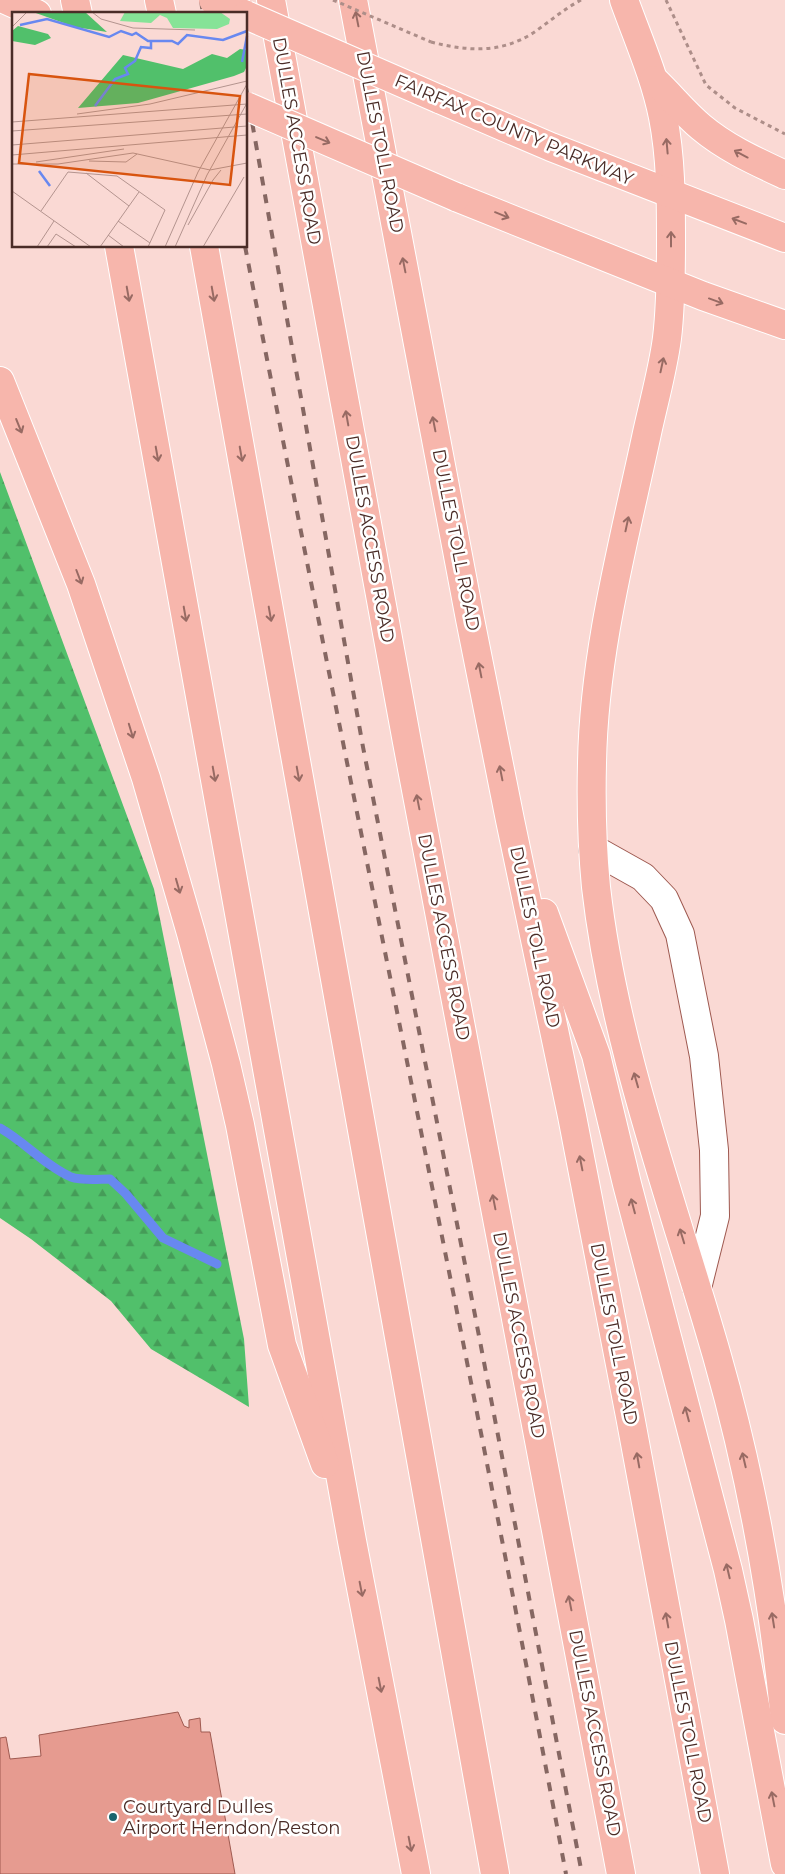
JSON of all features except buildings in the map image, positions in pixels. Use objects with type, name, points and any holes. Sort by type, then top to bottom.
[{"type":"highway","name":"FAIRFAX COUNTY PARKWAY","points":[[212,0],[240,12]]},
{"type":"highway","name":"DULLES ACCESS ROAD","points":[[271,0],[403,723],[621,1874]]},
{"type":"highway","name":"DULLES TOLL ROAD","points":[[353,0],[510,820],[603,1273],[715,1874]]},
{"type":"highway","points":[[624,0],[652,78],[666,137],[670,194],[671,283],[667,342],[617,572],[600,662],[594,716],[592,762],[593,849],[602,926],[620,1021],[641,1100],[719,1361],[747,1476],[776,1638],[785,1720]]},
{"type":"highway","points":[[9,1],[33,12]]},
{"type":"highway","name":"FAIRFAX COUNTY PARKWAY","points":[[248,15],[551,147],[785,238]]},
{"type":"highway","points":[[652,78],[713,137],[738,153],[785,175]]},
{"type":"highway","points":[[248,107],[456,197],[671,283],[785,325]]},
{"type":"highway","points":[[119,248],[352,1541],[416,1874]]},
{"type":"highway","points":[[204,248],[495,1874]]},
{"type":"highway","points":[[0,381],[82,584],[146,778],[191,933],[226,1064],[240,1125],[282,1345],[352,1541]]},
{"type":"highway","points":[[510,820],[596,1055],[627,1184],[728,1570],[785,1864]]},
{"type":"lane","points":[[593,849],[643,877],[664,898],[680,934],[704,1056],[714,1150],[715,1216],[697,1288]]},
{"type":"path","points":[[333,0],[431,42],[481,50],[510,46],[582,0]]},
{"type":"path","points":[[666,0],[706,85],[734,108],[785,134]]},
{"type":"green space","points":[[0,472],[154,889],[244,1339],[249,1407],[151,1349],[111,1301],[31,1239],[0,1218]]},
{"type":"waterway","points":[[0,1128],[52,1166],[71,1177],[110,1179],[126,1194],[163,1238],[217,1264]]},
{"type":"railway","points":[[201,0],[203,12]]},
{"type":"railway","points":[[231,0],[233,12]]},
{"type":"railway","points":[[248,99],[363,747],[474,1310],[582,1874]]},
{"type":"railway","points":[[245,248],[488,1466],[566,1874]]},
{"type":"place","name":"Courtyard Dulles Airport Herndon/Reston","points":[[113,1817]]}]
